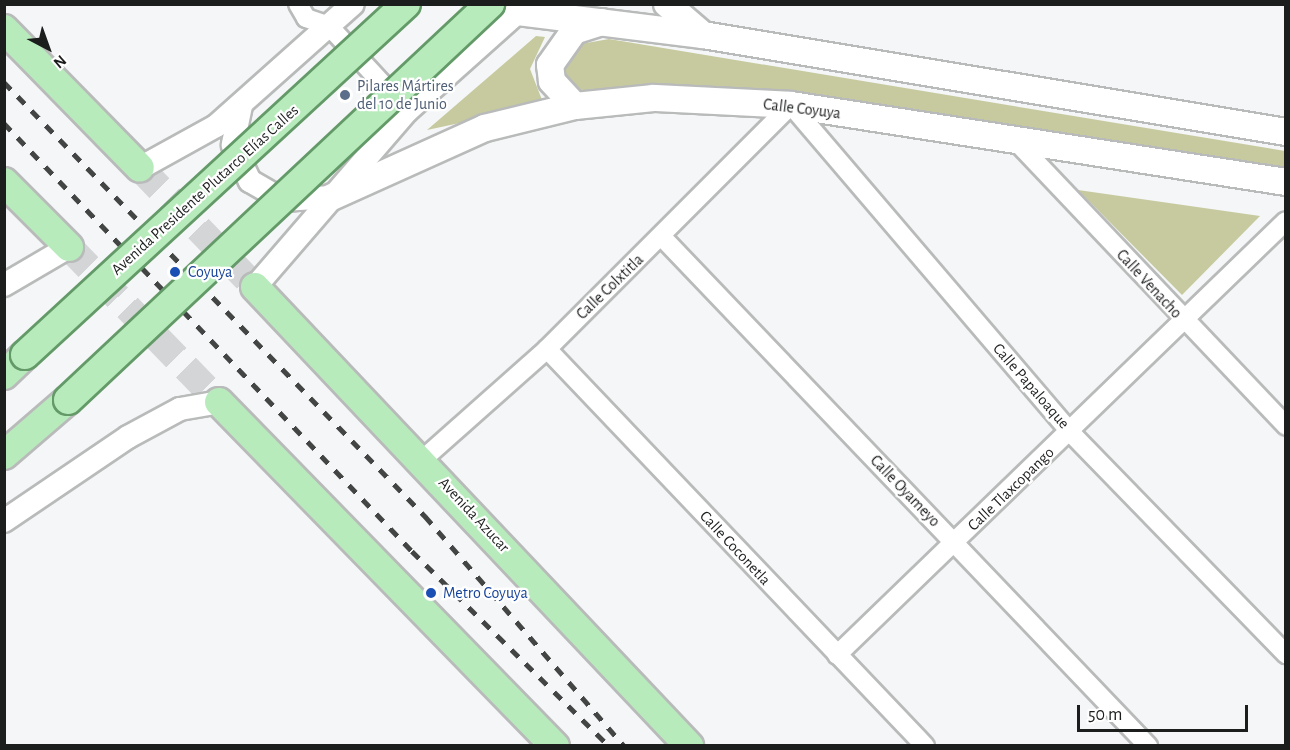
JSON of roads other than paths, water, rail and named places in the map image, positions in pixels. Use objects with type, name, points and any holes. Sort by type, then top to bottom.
[{"type":"main road","name":"Avenida Presidente Plutarco Elías Calles","points":[[4,375],[406,4]]},
{"type":"main road","points":[[4,455],[222,260],[309,171],[490,4]]},
{"type":"main road","points":[[667,4],[703,35]]},
{"type":"main road","points":[[522,8],[703,35],[1286,132]]},
{"type":"main road","points":[[575,106],[552,81],[550,64],[574,31],[605,21]]},
{"type":"main road","points":[[4,29],[140,168]]},
{"type":"main road","name":"Calle Coyuya","points":[[332,196],[485,128],[575,106],[654,98],[791,105],[1286,182]]},
{"type":"main road","points":[[4,182],[69,247]]},
{"type":"main road","name":"Avenida Azucar","points":[[255,287],[422,460],[689,746]]},
{"type":"main road","points":[[219,402],[548,743]]},
{"type":"street","points":[[298,4],[306,18],[329,26],[407,111]]},
{"type":"street","points":[[140,168],[175,152],[241,106],[353,4]]},
{"type":"street","points":[[255,287],[407,111],[522,8]]},
{"type":"street","name":"Calle Colxtitla","points":[[422,460],[547,349],[662,237],[791,105]]},
{"type":"street","name":"Calle Papaloaque","points":[[791,105],[1070,432],[1286,654]]},
{"type":"street","points":[[241,106],[233,145],[250,181],[283,200],[332,196]]},
{"type":"street","name":"Calle Venacho","points":[[1014,140],[1183,321],[1286,426]]},
{"type":"street","name":"Calle Tlaxcopango","points":[[837,655],[955,544],[1286,221]]},
{"type":"street","name":"Calle Oyameyo","points":[[662,237],[1148,746]]},
{"type":"street","points":[[4,285],[69,247]]},
{"type":"street","name":"Calle Coconetla","points":[[547,349],[925,746]]},
{"type":"street","points":[[4,520],[128,437],[180,409],[219,402]]},
{"type":"tunnel","points":[[140,168],[255,287]]},
{"type":"tunnel","points":[[69,247],[219,402]]},
{"type":"railway","points":[[4,82],[425,516],[624,746]]},
{"type":"railway","points":[[4,123],[412,551],[609,746]]},
{"type":"place","name":"Pilares Mártires del 10 de Junio","points":[[345,95]]},
{"type":"place","name":"Coyuya","points":[[175,272]]},
{"type":"place","name":"Metro Coyuya","points":[[431,593]]}]
